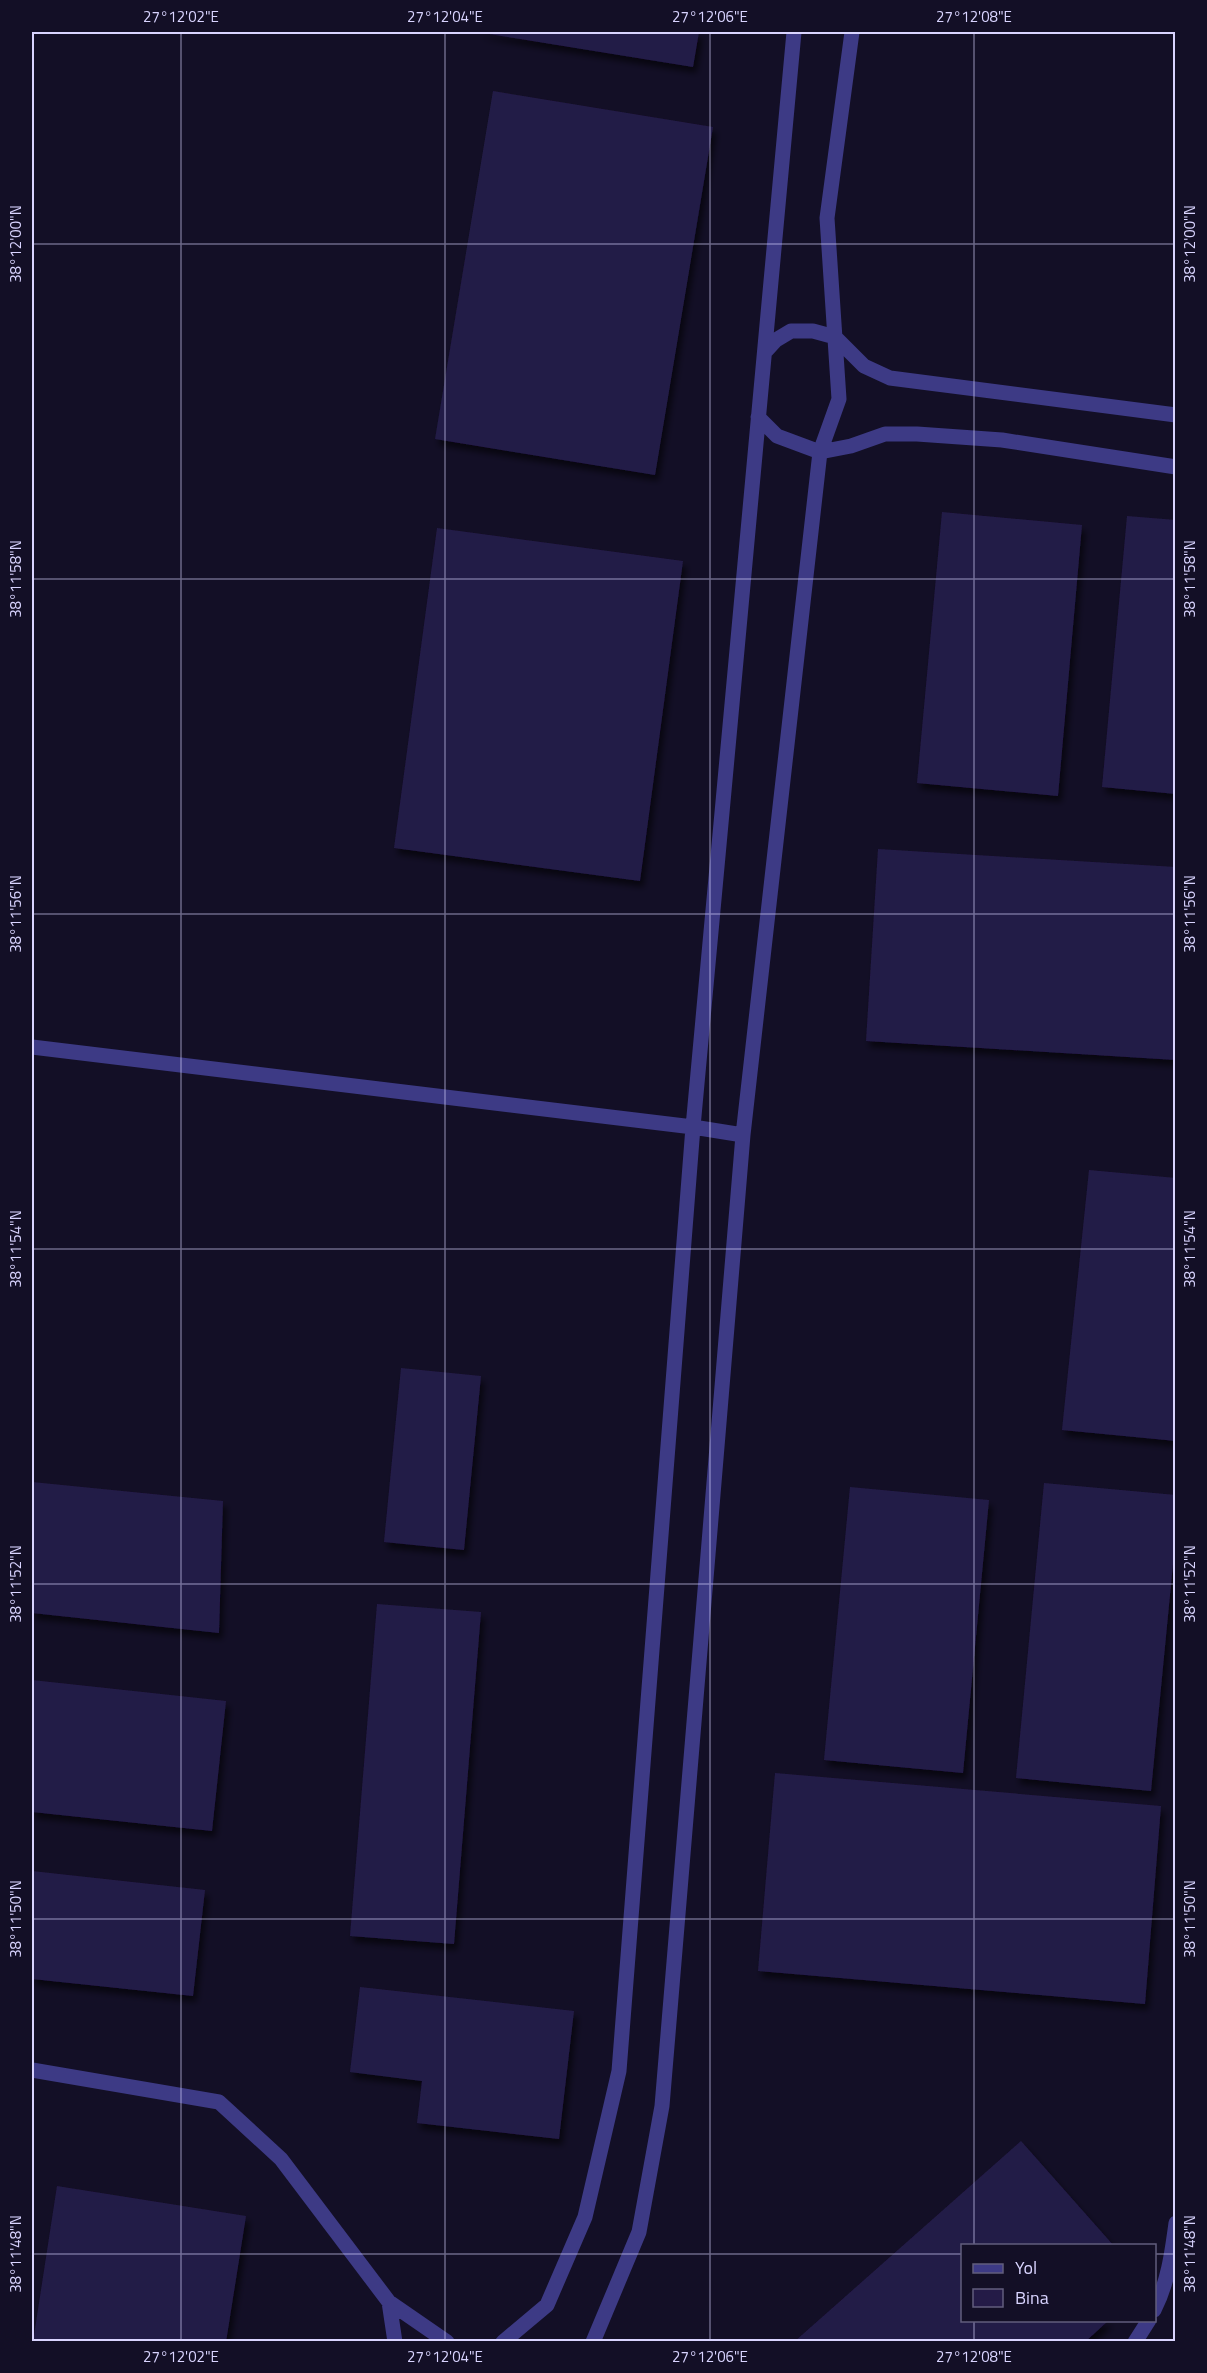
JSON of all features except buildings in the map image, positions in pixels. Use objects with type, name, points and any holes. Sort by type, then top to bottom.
[{"type":"lane","points":[[502,2342],[547,2305],[585,2217],[619,2071],[693,1127],[794,32]]},
{"type":"lane","points":[[593,2342],[639,2232],[662,2106],[743,1135],[820,453],[839,399],[827,219],[852,32]]},
{"type":"lane","points":[[765,352],[791,331],[813,331],[836,337],[864,366],[890,378],[1176,415]]},
{"type":"lane","points":[[758,417],[777,436],[820,453],[851,446],[885,434],[917,434],[1002,440],[1176,467]]},
{"type":"lane","points":[[32,1047],[743,1135]]},
{"type":"lane","points":[[32,2070],[219,2102],[280,2159],[388,2302],[447,2342]]},
{"type":"lane","points":[[1156,2308],[1170,2263],[1176,2223]]},
{"type":"lane","points":[[388,2302],[395,2342]]},
{"type":"lane","points":[[1135,2342],[1148,2322]]}]
